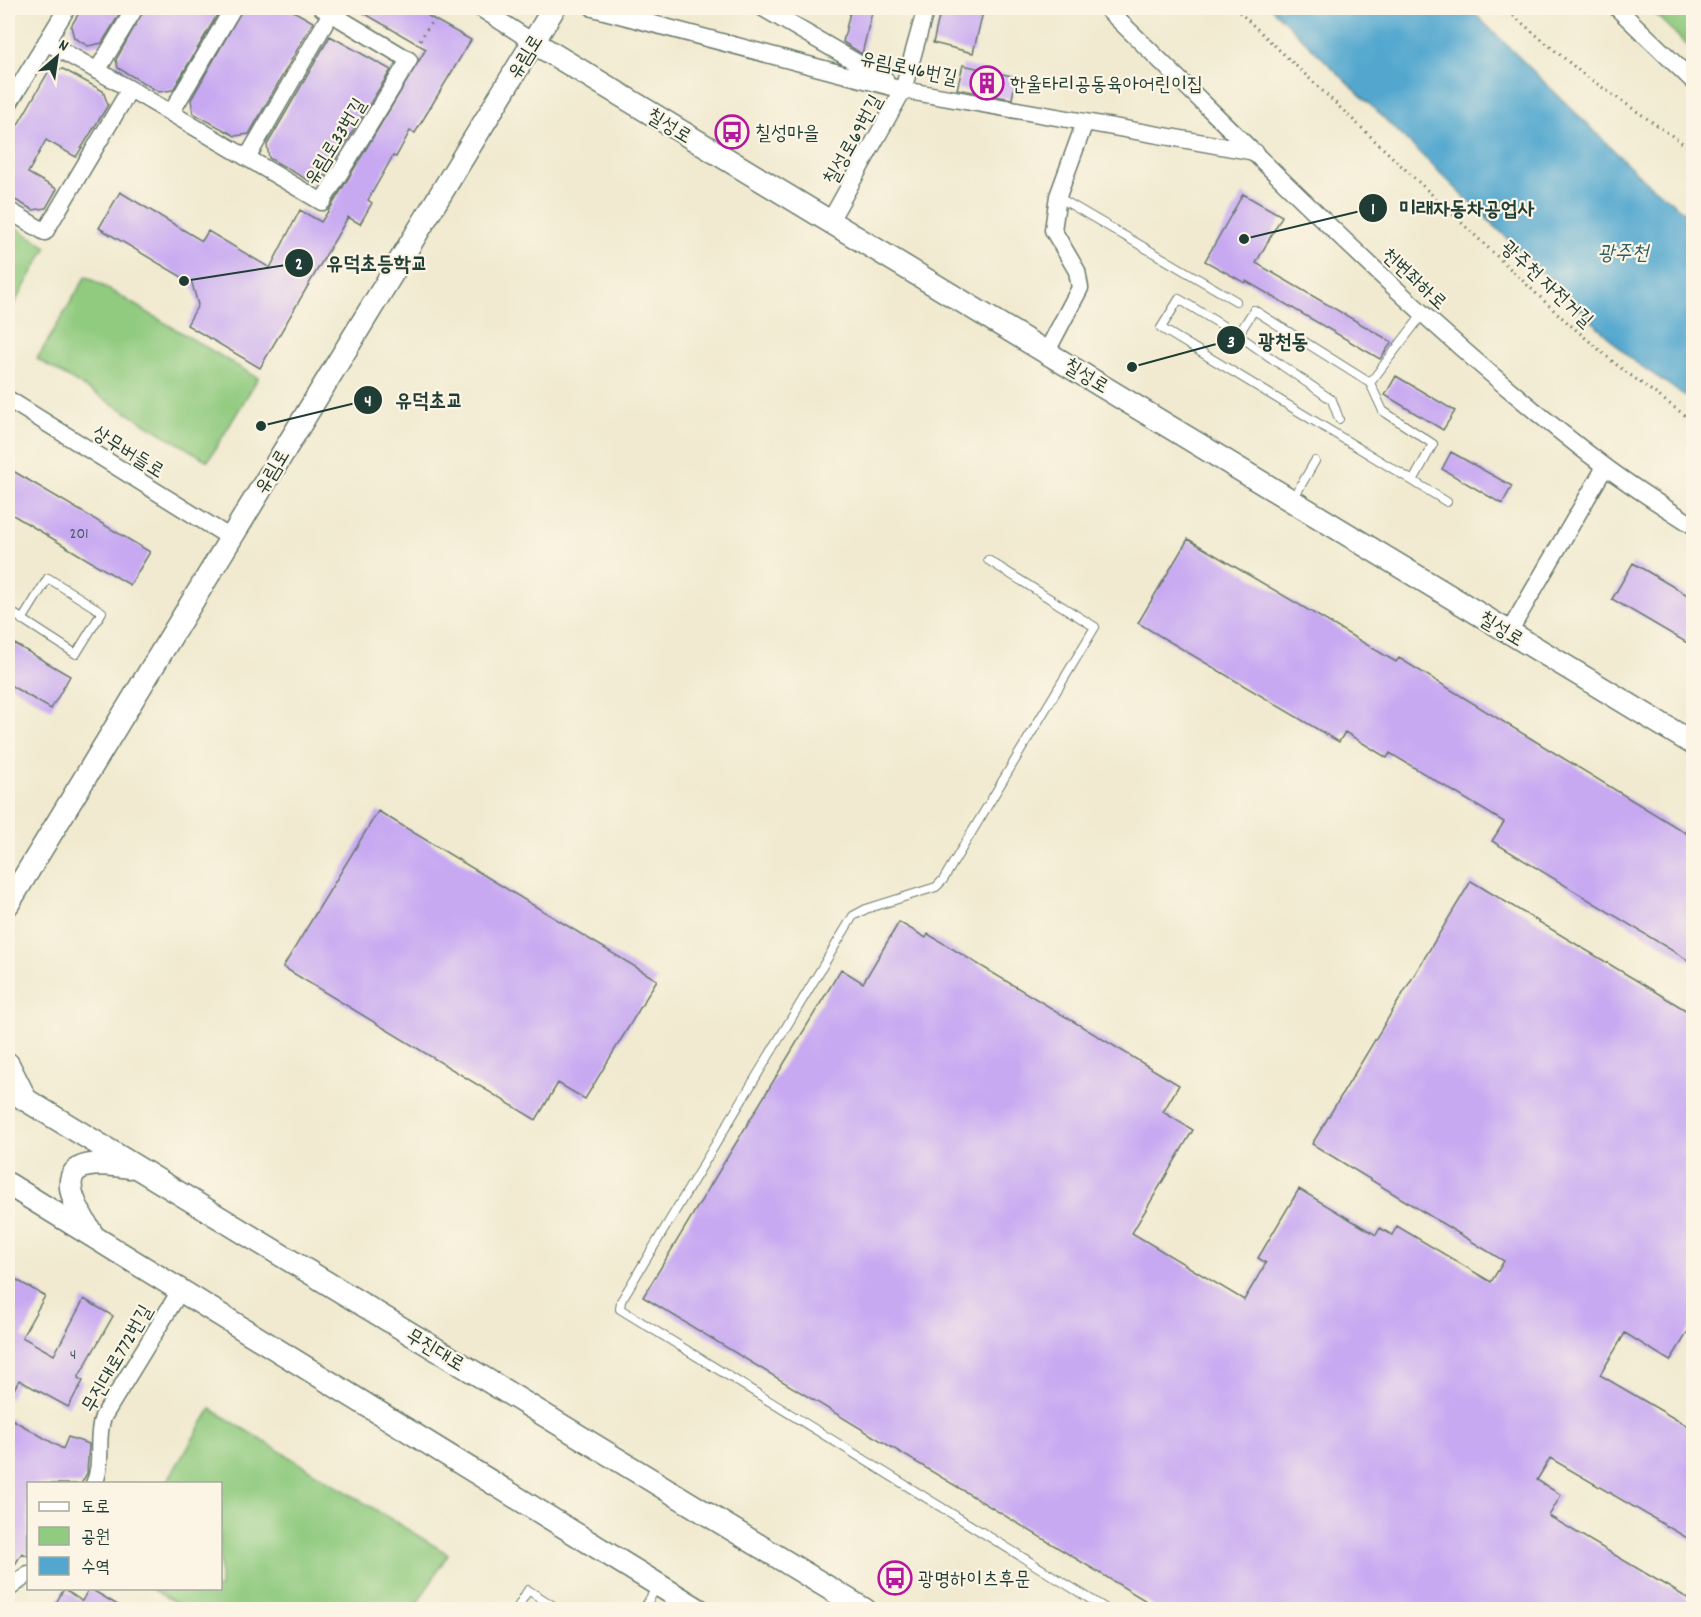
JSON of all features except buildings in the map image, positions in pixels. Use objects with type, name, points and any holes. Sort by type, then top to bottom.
[{"type":"street","points":[[8,105],[67,8]]},
{"type":"street","points":[[97,71],[135,8]]},
{"type":"street","points":[[171,113],[233,8]]},
{"type":"street","name":"칠성로","points":[[480,8],[1694,744]]},
{"type":"street","name":"유림로","points":[[8,904],[554,8]]},
{"type":"street","name":"유림로46번길","points":[[593,8],[903,90],[1256,152]]},
{"type":"street","points":[[763,8],[903,90]]},
{"type":"street","name":"칠성로69번길","points":[[830,221],[903,90],[926,8]]},
{"type":"street","name":"천변좌하로","points":[[1106,8],[1422,315],[1502,385],[1605,467],[1694,526]]},
{"type":"street","points":[[1617,8],[1694,82]]},
{"type":"street","points":[[247,158],[327,10],[409,60]]},
{"type":"street","name":"유림로33번길","points":[[46,42],[130,88],[322,202],[409,60]]},
{"type":"street","points":[[8,210],[45,232],[130,88]]},
{"type":"street","points":[[1047,351],[1080,288],[1077,271],[1053,230],[1058,196],[1085,122]]},
{"type":"street","name":"상무버들로","points":[[8,399],[230,537]]},
{"type":"street","points":[[1509,632],[1605,467]]},
{"type":"street","points":[[8,1064],[17,1094]]},
{"type":"street","name":"무진대로","points":[[17,1094],[865,1610]]},
{"type":"street","points":[[95,1238],[74,1205],[70,1188],[77,1169],[104,1162],[140,1168]]},
{"type":"street","points":[[8,1184],[699,1610]]},
{"type":"street","name":"무진대로772번길","points":[[95,1482],[99,1473],[98,1432],[103,1417],[180,1290]]},
{"type":"street","points":[[8,1589],[27,1575]]},
{"type":"lane","points":[[1058,196],[1236,302]]},
{"type":"lane","points":[[1339,419],[1332,400],[1238,335],[1179,299],[1161,328],[1447,502]]},
{"type":"lane","points":[[1238,335],[1254,310],[1370,383],[1383,411],[1433,444],[1413,481]]},
{"type":"lane","points":[[1370,383],[1422,315]]},
{"type":"lane","points":[[1293,499],[1316,461]]},
{"type":"lane","points":[[988,560],[1095,627],[943,880],[936,888],[866,909],[853,916],[621,1301],[620,1309],[1108,1610]]},
{"type":"lane","points":[[8,610],[22,620],[76,654],[102,612],[48,578],[22,620]]},
{"type":"lane","points":[[643,1610],[659,1584]]},
{"type":"lane","points":[[516,1610],[528,1590],[560,1610]]},
{"type":"path","points":[[409,60],[440,8]]},
{"type":"path","name":"광주천 자전거길","points":[[1235,8],[1560,316],[1618,366],[1694,422]]},
{"type":"path","points":[[1504,8],[1583,74],[1694,151]]},
{"type":"green space","points":[[1649,8],[1693,8],[1693,51]]},
{"type":"green space","points":[[8,223],[47,247],[8,315]]},
{"type":"green space","points":[[86,276],[258,378],[208,461],[37,359]]},
{"type":"green space","points":[[211,1409],[448,1554],[414,1609],[186,1609],[154,1590],[222,1590],[222,1482],[167,1482]]},
{"type":"water","name":"광주천","points":[[1271,8],[1469,8],[1644,180],[1693,219],[1693,401],[1632,360]]},
{"type":"place","name":"한울타리공동육아어린이집","points":[[987,83]]},
{"type":"place","name":"칠성마을","points":[[732,132]]},
{"type":"place","name":"미래자동차공업사","points":[[1244,239]]},
{"type":"place","name":"유덕초등학교","points":[[184,281]]},
{"type":"place","name":"광천동","points":[[1132,367]]},
{"type":"place","name":"유덕초교","points":[[261,426]]},
{"type":"place","name":"광명하이츠후문","points":[[895,1578]]}]
